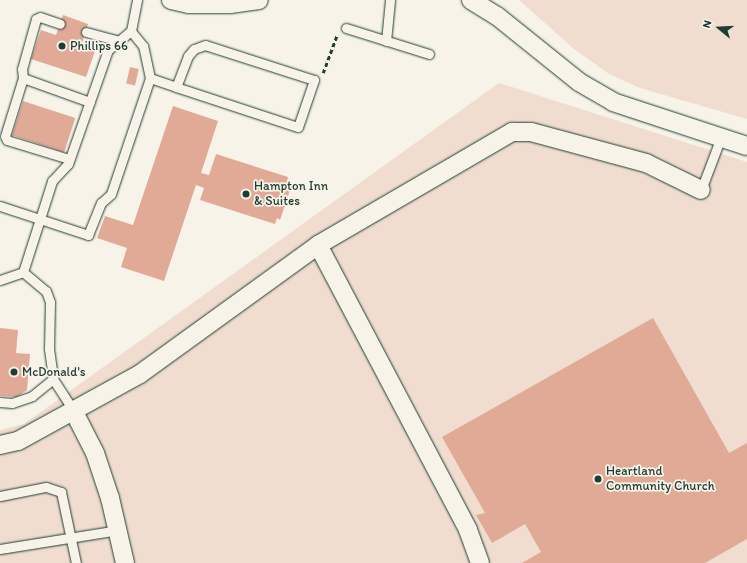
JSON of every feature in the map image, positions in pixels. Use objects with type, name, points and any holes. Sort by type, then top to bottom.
[{"type":"street","points":[[171,0],[189,4],[230,4],[259,0]]},
{"type":"street","points":[[471,0],[497,16],[579,82],[613,102],[747,146]]},
{"type":"street","points":[[0,445],[18,442],[140,374],[318,245],[512,132],[531,132],[646,163],[701,190]]},
{"type":"street","points":[[318,245],[468,530],[480,563]]},
{"type":"street","points":[[73,410],[96,453],[118,530],[125,563]]},
{"type":"lane","points":[[23,272],[52,181],[69,159],[108,50],[131,31],[137,0]]},
{"type":"lane","points":[[386,41],[390,0]]},
{"type":"lane","points":[[60,24],[40,17],[36,19],[22,69],[23,78],[5,136],[7,140],[69,159]]},
{"type":"lane","points":[[346,28],[429,54]]},
{"type":"lane","points":[[0,206],[88,235],[101,203],[111,194],[150,78],[143,46],[131,31]]},
{"type":"lane","points":[[86,32],[119,41]]},
{"type":"lane","points":[[150,78],[176,87],[298,127],[314,80],[205,45],[194,49],[188,56],[176,87]]},
{"type":"lane","points":[[23,78],[90,102]]},
{"type":"lane","points":[[701,190],[721,137]]},
{"type":"lane","points":[[0,280],[23,272]]},
{"type":"lane","points":[[23,272],[46,291],[50,302],[49,349],[53,379],[73,410]]},
{"type":"lane","points":[[0,402],[12,403],[32,396],[53,379]]},
{"type":"lane","points":[[0,496],[46,487],[61,492],[72,538],[76,563]]},
{"type":"lane","points":[[0,549],[118,530]]},
{"type":"path","points":[[326,66],[332,49]]},
{"type":"shaded area","points":[[519,0],[747,0],[747,119],[640,88],[609,74],[574,49]]},
{"type":"shaded area","points":[[499,83],[747,162],[747,563],[0,563],[0,430],[24,424]]},
{"type":"building","name":"Phillips 66","points":[[63,15],[88,24],[82,43],[96,48],[86,77],[31,59],[41,30],[56,35]]},
{"type":"building","points":[[130,67],[139,69],[135,86],[126,84]]},
{"type":"building","points":[[23,101],[75,118],[64,152],[12,135]]},
{"type":"building","name":"Hampton Inn & Suites","points":[[173,106],[218,121],[201,173],[209,175],[216,154],[288,177],[286,186],[291,187],[280,220],[277,218],[275,224],[200,200],[204,188],[196,185],[164,281],[121,267],[127,248],[97,238],[105,216],[133,225]]},
{"type":"building","points":[[653,318],[729,453],[747,443],[747,539],[705,563],[522,563],[541,552],[525,524],[492,543],[476,515],[485,513],[442,437]]},
{"type":"building","name":"McDonald's","points":[[0,328],[18,330],[16,353],[30,354],[27,390],[17,397],[0,396]]},
{"type":"place","name":"Phillips 66","points":[[62,46]]},
{"type":"place","name":"Hampton Inn & Suites","points":[[246,194]]},
{"type":"place","name":"McDonald's","points":[[14,372]]},
{"type":"place","name":"Heartland Community Church","points":[[598,479]]}]
